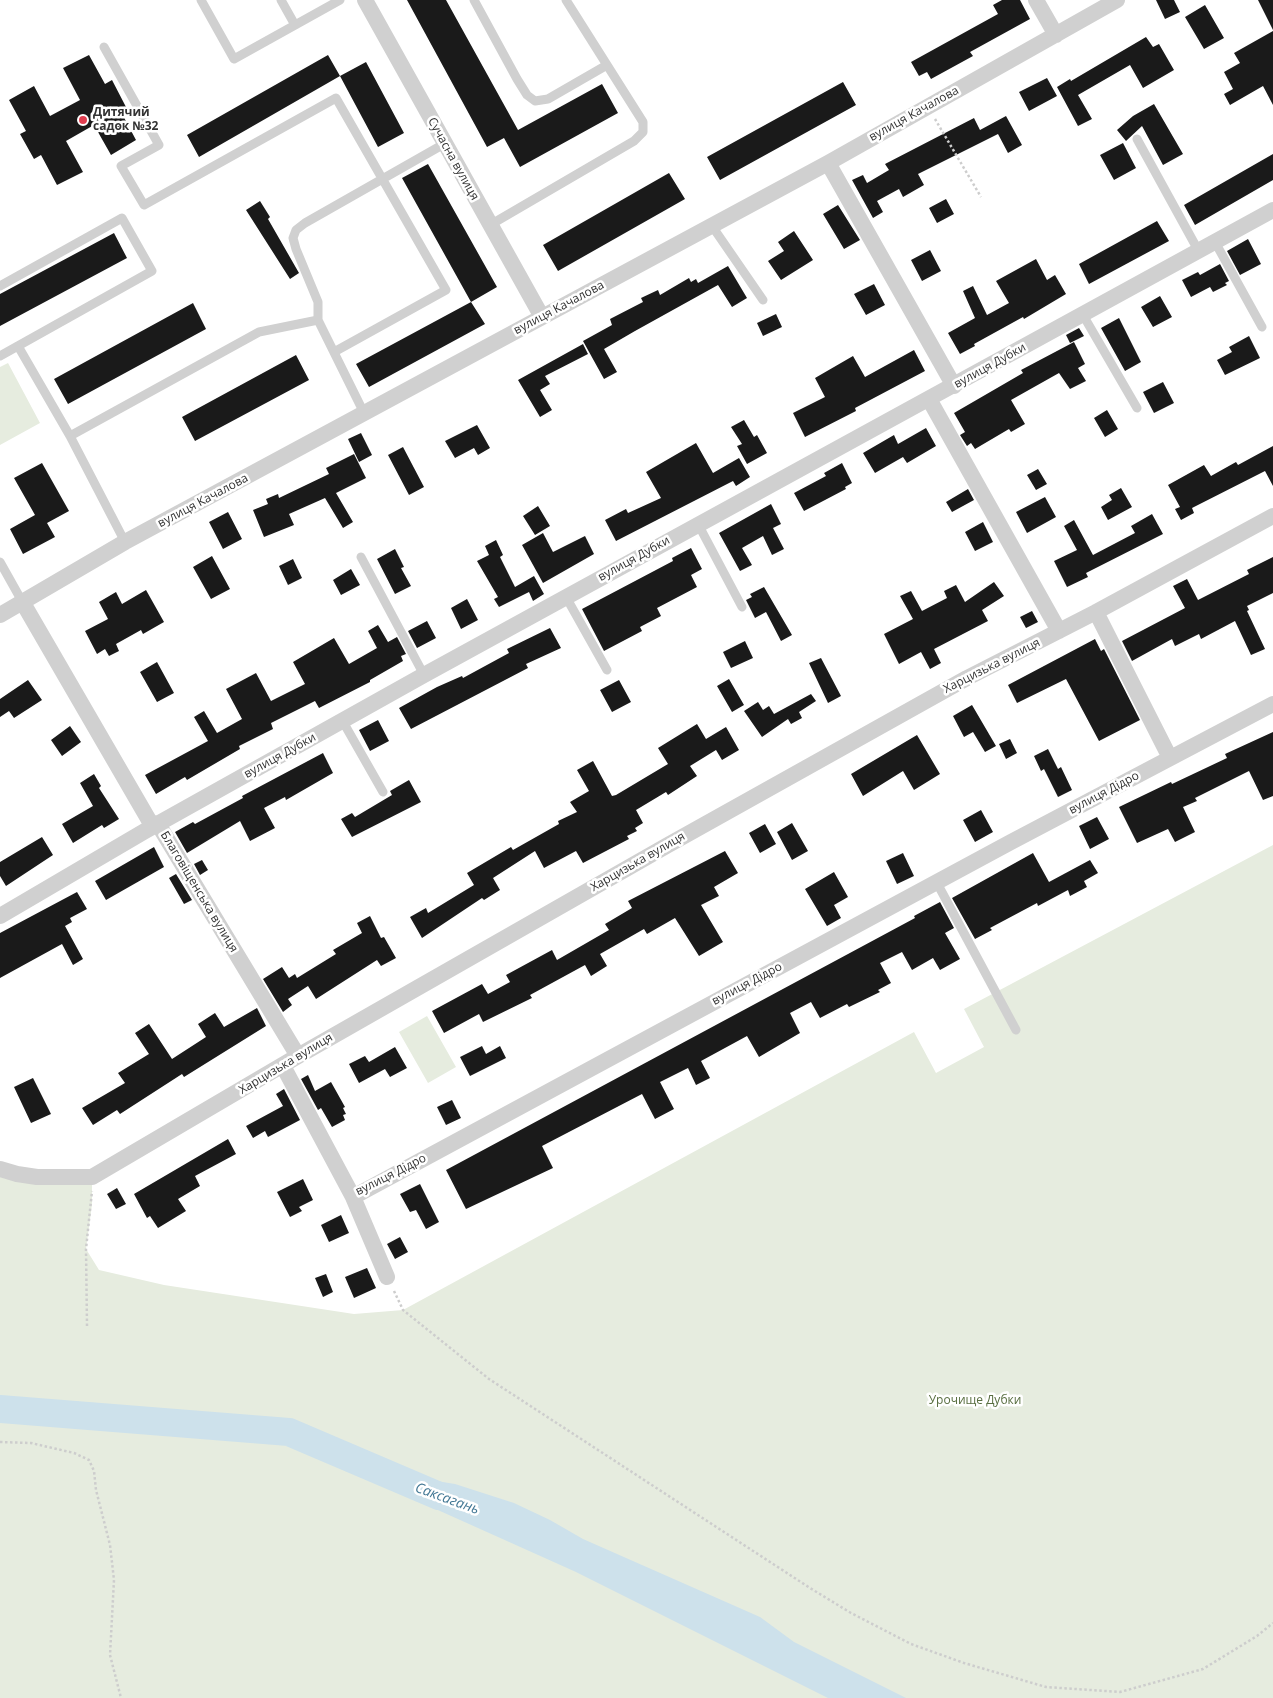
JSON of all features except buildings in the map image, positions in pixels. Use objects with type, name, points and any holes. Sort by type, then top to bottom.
[{"type":"street","name":"Сучасна вулиця","points":[[365,0],[542,317]]},
{"type":"street","points":[[1036,0],[1056,35]]},
{"type":"street","name":"вулиця Качалова","points":[[0,615],[126,542],[828,163],[1117,0]]},
{"type":"street","points":[[828,163],[954,386]]},
{"type":"street","name":"вулиця Дубки","points":[[0,916],[342,720],[1273,210]]},
{"type":"street","points":[[929,399],[1060,631]]},
{"type":"street","name":"Харцизька вулиця","points":[[92,1177],[298,1056],[966,678],[1060,631],[1273,516]]},
{"type":"street","name":"Благовіщенська вулиця","points":[[22,603],[150,822],[158,824],[298,1056]]},
{"type":"street","points":[[1096,612],[1170,758]]},
{"type":"street","name":"вулиця Дідро","points":[[283,1066],[353,1197],[579,1073],[1273,704]]},
{"type":"street","points":[[0,1168],[17,1174],[37,1177],[92,1177]]},
{"type":"street","points":[[353,1197],[387,1277]]},
{"type":"lane","points":[[201,0],[234,59],[340,0]]},
{"type":"lane","points":[[281,0],[295,25]]},
{"type":"lane","points":[[474,0],[517,79],[527,95],[535,101],[548,99],[607,65]]},
{"type":"lane","points":[[490,225],[614,154],[634,141],[643,132],[643,122],[566,0]]},
{"type":"lane","points":[[104,47],[159,145],[121,166],[144,205],[336,98],[446,290],[334,352]]},
{"type":"lane","points":[[1137,139],[1198,250]]},
{"type":"lane","points":[[364,413],[318,320],[318,302],[293,238],[296,230],[305,223],[444,144]]},
{"type":"lane","points":[[0,286],[122,218],[152,271],[0,356]]},
{"type":"lane","points":[[712,226],[763,300]]},
{"type":"lane","points":[[1214,242],[1262,327]]},
{"type":"lane","points":[[1083,315],[1137,408]]},
{"type":"lane","points":[[70,436],[259,332],[318,320]]},
{"type":"lane","points":[[18,346],[70,436],[126,542]]},
{"type":"lane","points":[[698,524],[742,607]]},
{"type":"lane","points":[[362,557],[424,675]]},
{"type":"lane","points":[[0,562],[22,603]]},
{"type":"lane","points":[[566,597],[607,670]]},
{"type":"lane","points":[[342,720],[383,792]]},
{"type":"lane","points":[[937,883],[1016,1030]]},
{"type":"path","points":[[928,107],[981,197]]},
{"type":"path","points":[[87,1326],[86,1249],[92,1204],[92,1177]]},
{"type":"path","points":[[387,1277],[403,1310],[489,1379],[810,1588],[851,1613],[911,1644],[964,1664],[1046,1686],[1120,1692],[1203,1669],[1257,1636],[1273,1623]]},
{"type":"path","points":[[0,1442],[31,1443],[74,1453],[89,1460],[94,1470],[96,1490],[110,1545],[114,1580],[110,1655],[121,1698]]},
{"type":"green space","points":[[8,363],[40,423],[0,445],[0,367]]},
{"type":"green space","name":"Урочище Дубки","points":[[1273,845],[1273,1698],[0,1698],[0,1169],[92,1177],[92,1204],[86,1249],[99,1270],[164,1285],[354,1314],[403,1310],[914,1032],[936,1073],[984,1047],[964,1009]]},
{"type":"green space","points":[[427,1016],[456,1067],[428,1083],[399,1032]]},
{"type":"water","points":[[424,1479],[455,1484],[514,1503],[550,1520],[583,1539],[760,1617],[794,1642],[906,1698],[828,1698],[576,1572],[420,1502],[403,1483]]},
{"type":"waterway","name":"Саксагань","points":[[0,1409],[289,1432],[439,1496]]},
{"type":"place","name":"Дитячий садок №32","points":[[83,120]]}]
